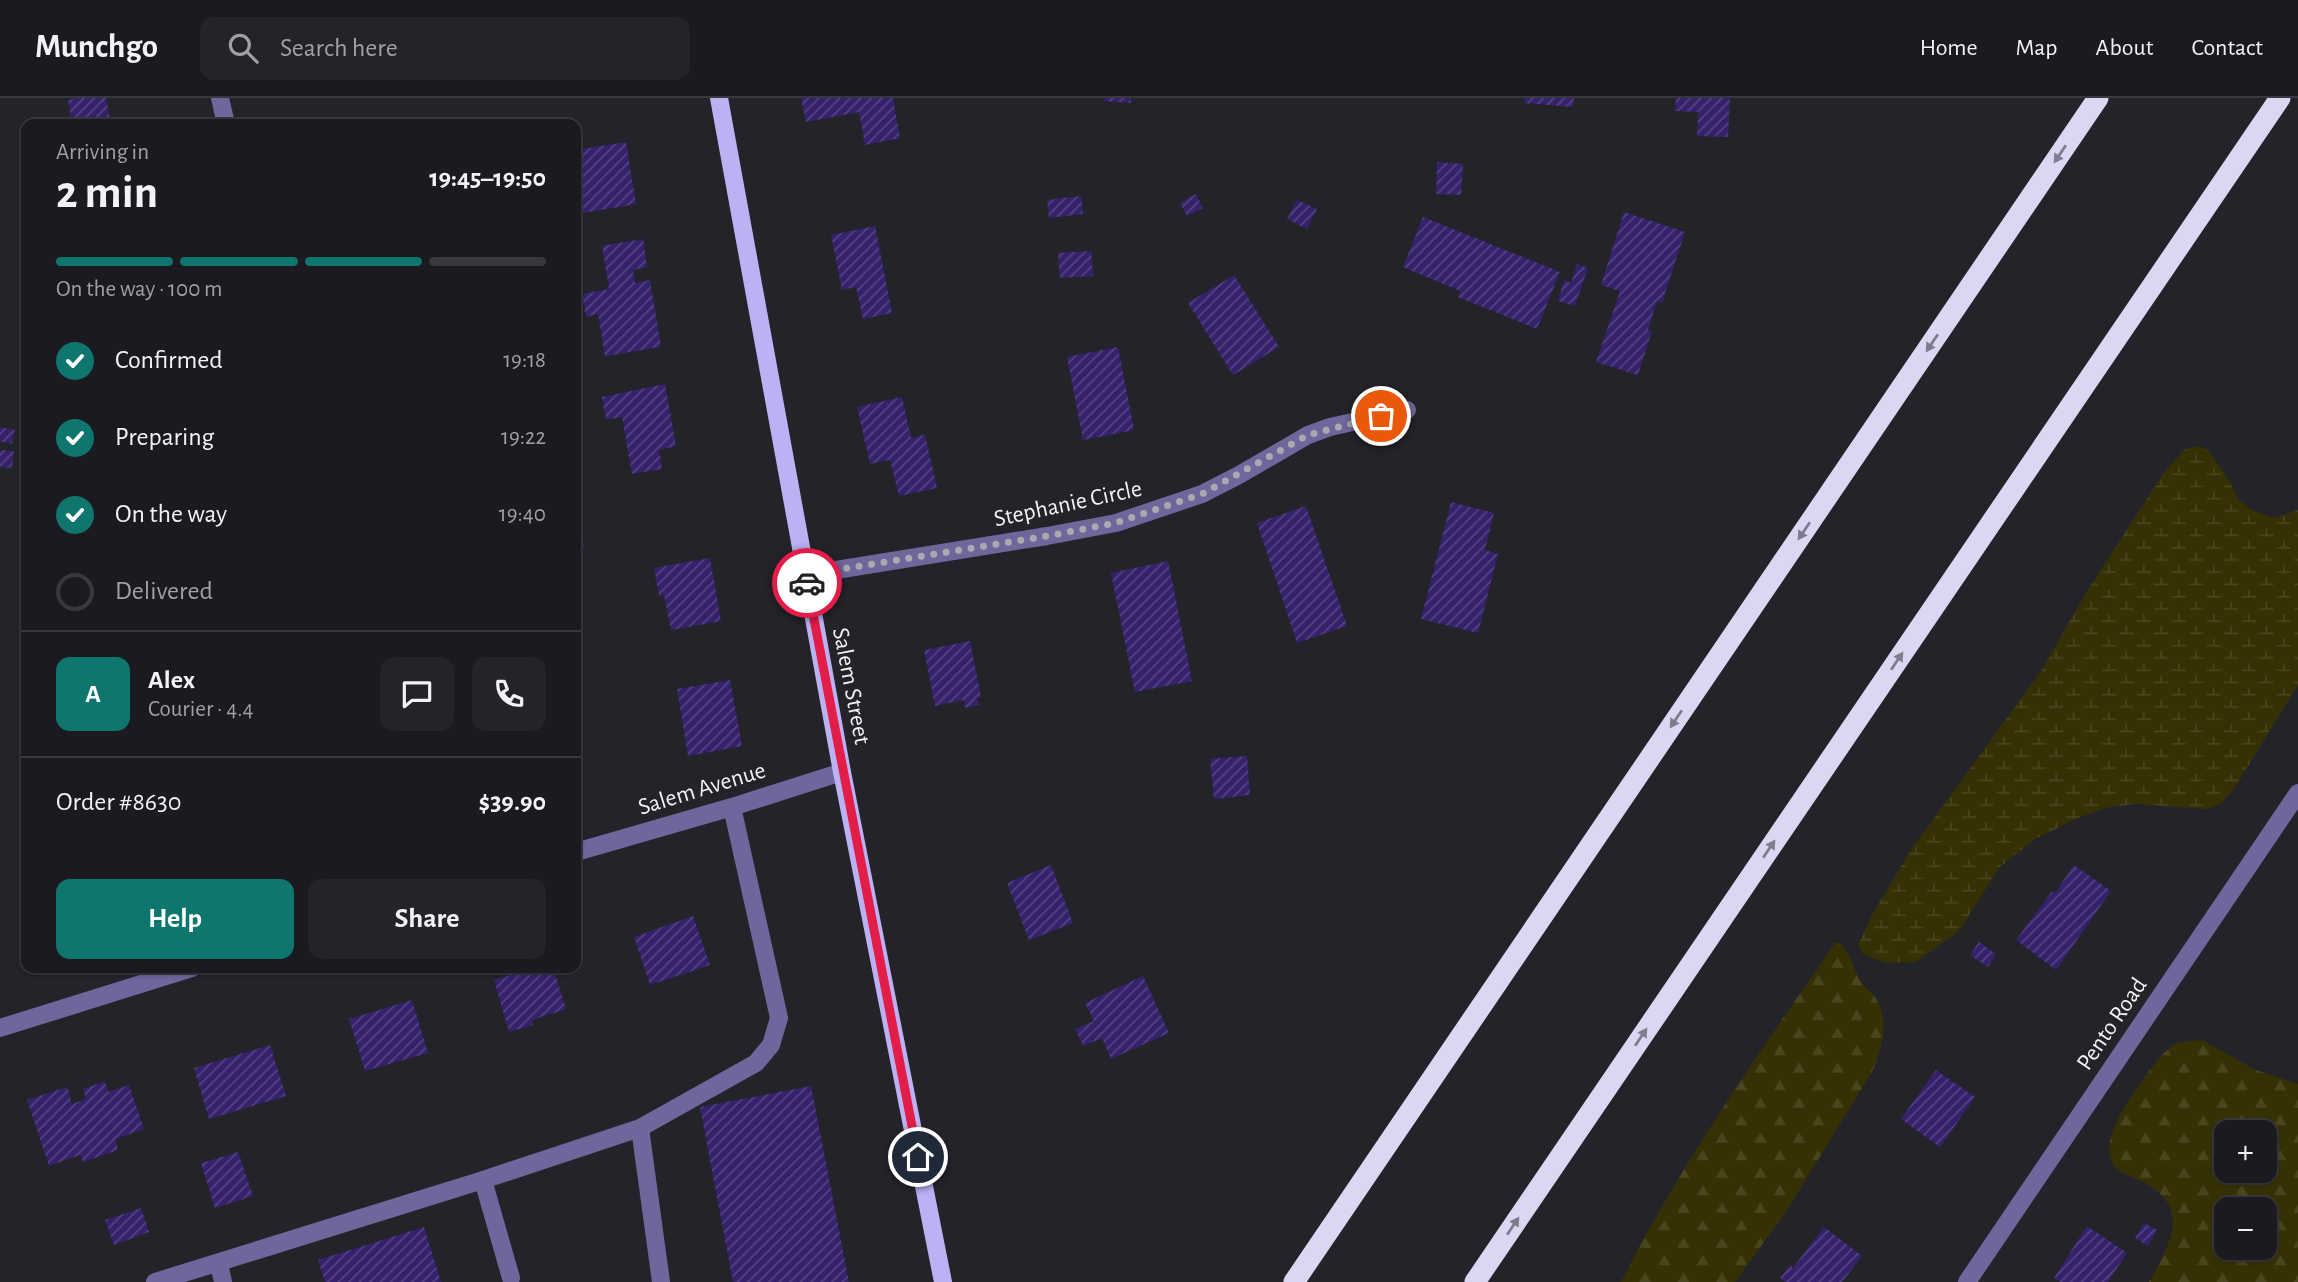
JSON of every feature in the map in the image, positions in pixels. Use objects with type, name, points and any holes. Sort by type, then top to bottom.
[{"type":"highway","points":[[1294,1282],[2098,98]]},
{"type":"highway","points":[[1475,1282],[2280,98]]},
{"type":"main road","name":"Salem Street","points":[[719,98],[842,772],[943,1282]]},
{"type":"street","points":[[220,98],[225,119]]},
{"type":"street","name":"Stephanie Circle","points":[[805,575],[1115,523],[1202,494],[1308,435],[1407,410]]},
{"type":"street","name":"Salem Avenue","points":[[581,851],[842,772]]},
{"type":"street","name":"Pento Road","points":[[1967,1282],[2298,793]]},
{"type":"street","points":[[155,1282],[219,1264],[640,1128],[749,1067],[764,1054],[776,1033],[779,1018],[732,807]]},
{"type":"street","points":[[0,1028],[176,973]]},
{"type":"street","points":[[640,1128],[661,1282]]},
{"type":"street","points":[[483,1180],[511,1278]]},
{"type":"street","points":[[219,1264],[223,1282]]},
{"type":"green space","points":[[2199,446],[2208,450],[2229,480],[2238,499],[2252,510],[2275,518],[2298,510],[2298,685],[2234,789],[2220,804],[2205,809],[2135,804],[2109,807],[2080,817],[2035,839],[1999,868],[1959,931],[1916,962],[1885,963],[1863,954],[1858,945],[1871,917],[1910,851],[2041,671],[2087,591],[2165,471],[2185,449]]},
{"type":"green space","points":[[1835,943],[1844,947],[1860,981],[1880,1006],[1882,1043],[1873,1070],[1786,1212],[1735,1282],[1621,1282],[1695,1151]]},
{"type":"green space","points":[[2202,1040],[2256,1070],[2298,1084],[2298,1282],[2149,1282],[2170,1239],[2172,1213],[2167,1201],[2156,1190],[2114,1166],[2109,1153],[2110,1142],[2121,1113],[2143,1079],[2168,1049],[2185,1042]]},
{"type":"building","points":[[106,98],[110,119],[71,119],[68,100]]},
{"type":"building","points":[[801,98],[893,98],[900,138],[865,145],[859,112],[806,122]]},
{"type":"building","points":[[1105,98],[1131,98],[1131,103],[1104,101]]},
{"type":"building","points":[[1524,98],[1574,98],[1573,107],[1524,103]]},
{"type":"building","points":[[1676,98],[1730,98],[1728,137],[1697,136],[1698,112],[1675,111]]},
{"type":"building","points":[[626,142],[636,204],[583,213],[581,149]]},
{"type":"building","points":[[1437,162],[1463,164],[1461,195],[1436,194]]},
{"type":"building","points":[[1196,194],[1203,208],[1187,216],[1180,203]]},
{"type":"building","points":[[1081,196],[1083,214],[1049,218],[1047,200]]},
{"type":"building","points":[[1297,200],[1317,209],[1307,229],[1287,219]]},
{"type":"building","points":[[1624,212],[1685,232],[1662,303],[1657,301],[1648,330],[1652,331],[1638,375],[1596,362],[1620,291],[1601,285]]},
{"type":"building","points":[[1423,217],[1560,272],[1537,329],[1458,297],[1460,291],[1403,267]]},
{"type":"building","points":[[875,226],[892,313],[863,319],[856,287],[842,290],[831,235]]},
{"type":"building","points":[[643,239],[647,267],[633,270],[635,283],[650,280],[661,347],[605,356],[598,314],[586,317],[582,294],[609,289],[602,246]]},
{"type":"building","points":[[1091,251],[1093,276],[1060,278],[1058,253]]},
{"type":"building","points":[[1577,264],[1588,268],[1575,306],[1558,301],[1564,280],[1571,283]]},
{"type":"building","points":[[1234,275],[1279,347],[1233,375],[1188,303]]},
{"type":"building","points":[[1118,347],[1134,430],[1083,440],[1067,357]]},
{"type":"building","points":[[665,384],[676,446],[659,450],[662,469],[632,474],[622,417],[606,420],[602,397]]},
{"type":"building","points":[[902,397],[911,438],[925,435],[937,488],[899,496],[890,460],[870,464],[857,407]]},
{"type":"building","points":[[0,427],[15,430],[12,444],[0,441]]},
{"type":"building","points":[[0,450],[14,451],[12,468],[0,467]]},
{"type":"building","points":[[1451,502],[1494,513],[1485,550],[1498,554],[1478,633],[1421,619]]},
{"type":"building","points":[[1306,506],[1347,626],[1297,643],[1257,523]]},
{"type":"building","points":[[710,558],[721,621],[671,630],[664,595],[659,596],[654,568]]},
{"type":"building","points":[[1168,561],[1192,681],[1135,692],[1111,573]]},
{"type":"building","points":[[970,641],[981,697],[977,698],[979,705],[965,708],[964,700],[935,706],[924,650]]},
{"type":"building","points":[[730,680],[742,746],[688,756],[677,689]]},
{"type":"building","points":[[1247,756],[1250,795],[1214,799],[1210,759]]},
{"type":"building","points":[[1051,865],[1073,923],[1029,940],[1007,883]]},
{"type":"building","points":[[2074,865],[2111,891],[2056,970],[2016,940]]},
{"type":"building","points":[[693,916],[710,965],[650,985],[634,937]]},
{"type":"building","points":[[1979,942],[1996,954],[1988,967],[1970,955]]},
{"type":"building","points":[[517,973],[555,973],[566,1009],[532,1020],[533,1025],[509,1032],[494,980]]},
{"type":"building","points":[[1143,976],[1169,1033],[1111,1059],[1102,1038],[1083,1046],[1075,1029],[1094,1021],[1085,1003]]},
{"type":"building","points":[[412,1000],[428,1053],[365,1071],[349,1019]]},
{"type":"building","points":[[270,1045],[286,1096],[209,1119],[194,1068]]},
{"type":"building","points":[[1936,1070],[1975,1097],[1940,1147],[1901,1119]]},
{"type":"building","points":[[105,1081],[108,1092],[129,1085],[144,1129],[115,1139],[118,1150],[83,1162],[80,1155],[49,1166],[27,1100],[67,1087],[72,1104],[86,1099],[83,1089]]},
{"type":"building","points":[[811,1086],[849,1282],[733,1282],[700,1107]]},
{"type":"building","points":[[238,1152],[253,1196],[215,1208],[201,1163]]},
{"type":"building","points":[[141,1208],[149,1232],[114,1245],[105,1220]]},
{"type":"building","points":[[2144,1223],[2157,1230],[2148,1246],[2135,1238]]},
{"type":"building","points":[[2087,1226],[2127,1253],[2108,1282],[2060,1282],[2054,1278]]},
{"type":"building","points":[[424,1227],[441,1282],[325,1282],[318,1260]]},
{"type":"building","points":[[1824,1227],[1862,1256],[1842,1282],[1785,1282],[1780,1278],[1790,1265],[1793,1268]]},
{"type":"way so far","points":[[807,583],[805,575],[1115,523],[1202,494],[1308,435],[1381,416]]},
{"type":"route","points":[[807,583],[918,1157]]}]
